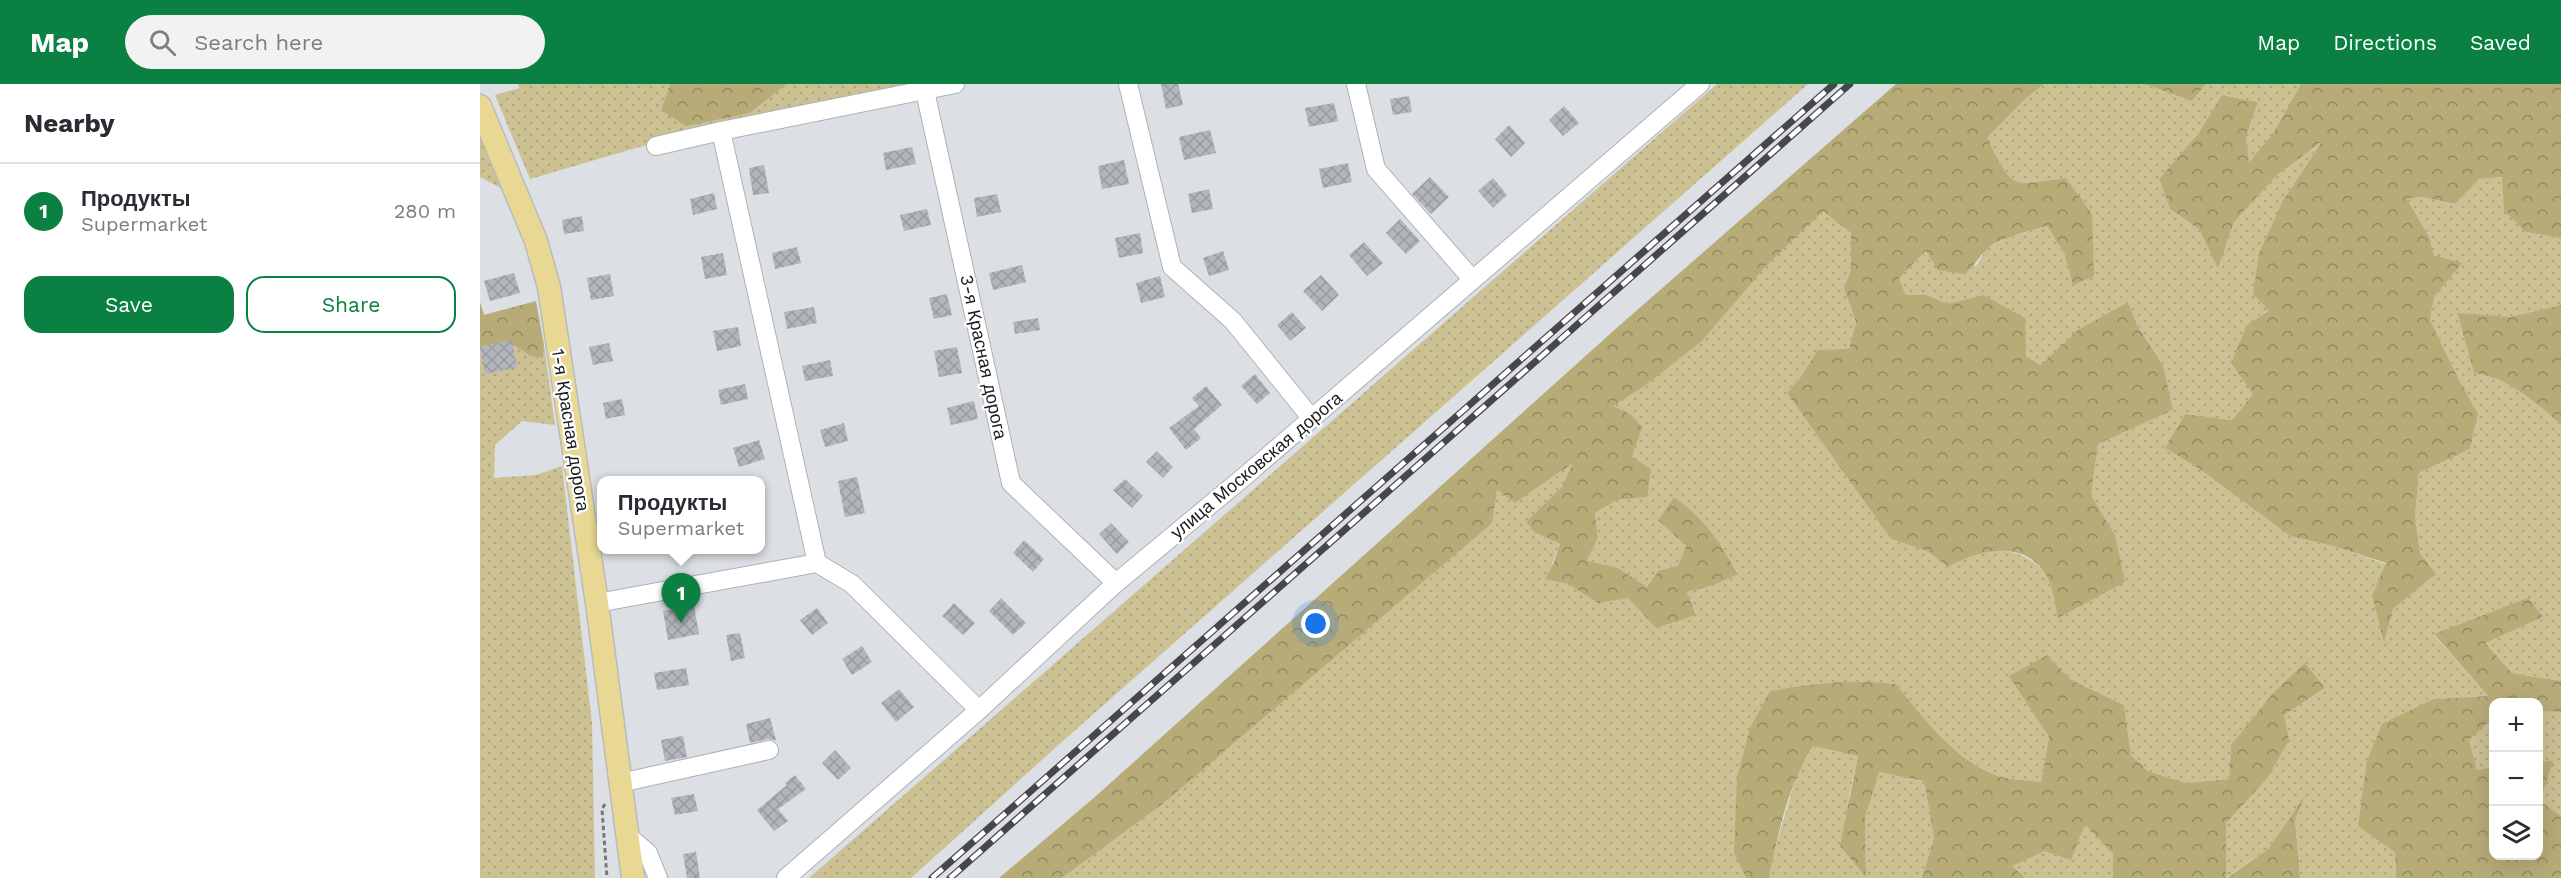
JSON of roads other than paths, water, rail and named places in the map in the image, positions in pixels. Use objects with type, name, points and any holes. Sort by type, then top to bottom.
[{"type":"main road","name":"1-я Красная дорога","points":[[480,106],[536,241],[549,287],[597,603],[633,878]]},
{"type":"street","points":[[656,146],[955,84]]},
{"type":"street","points":[[1128,84],[1172,267],[1233,321],[1312,419]]},
{"type":"street","points":[[1356,84],[1376,169],[1472,279]]},
{"type":"street","name":"улица Московская дорога","points":[[786,878],[979,710],[1116,583],[1312,419],[1700,84]]},
{"type":"street","name":"3-я Красная дорога","points":[[925,90],[1011,483],[1116,583]]},
{"type":"street","points":[[721,131],[817,563]]},
{"type":"street","points":[[597,603],[817,563],[852,584],[979,710]]},
{"type":"street","points":[[620,783],[770,750]]},
{"type":"street","points":[[627,835],[648,853],[658,878]]},
{"type":"railway","points":[[932,878],[1834,84]]},
{"type":"railway","points":[[950,878],[1850,84]]},
{"type":"place","name":"Продукты","points":[[681,623]]}]
